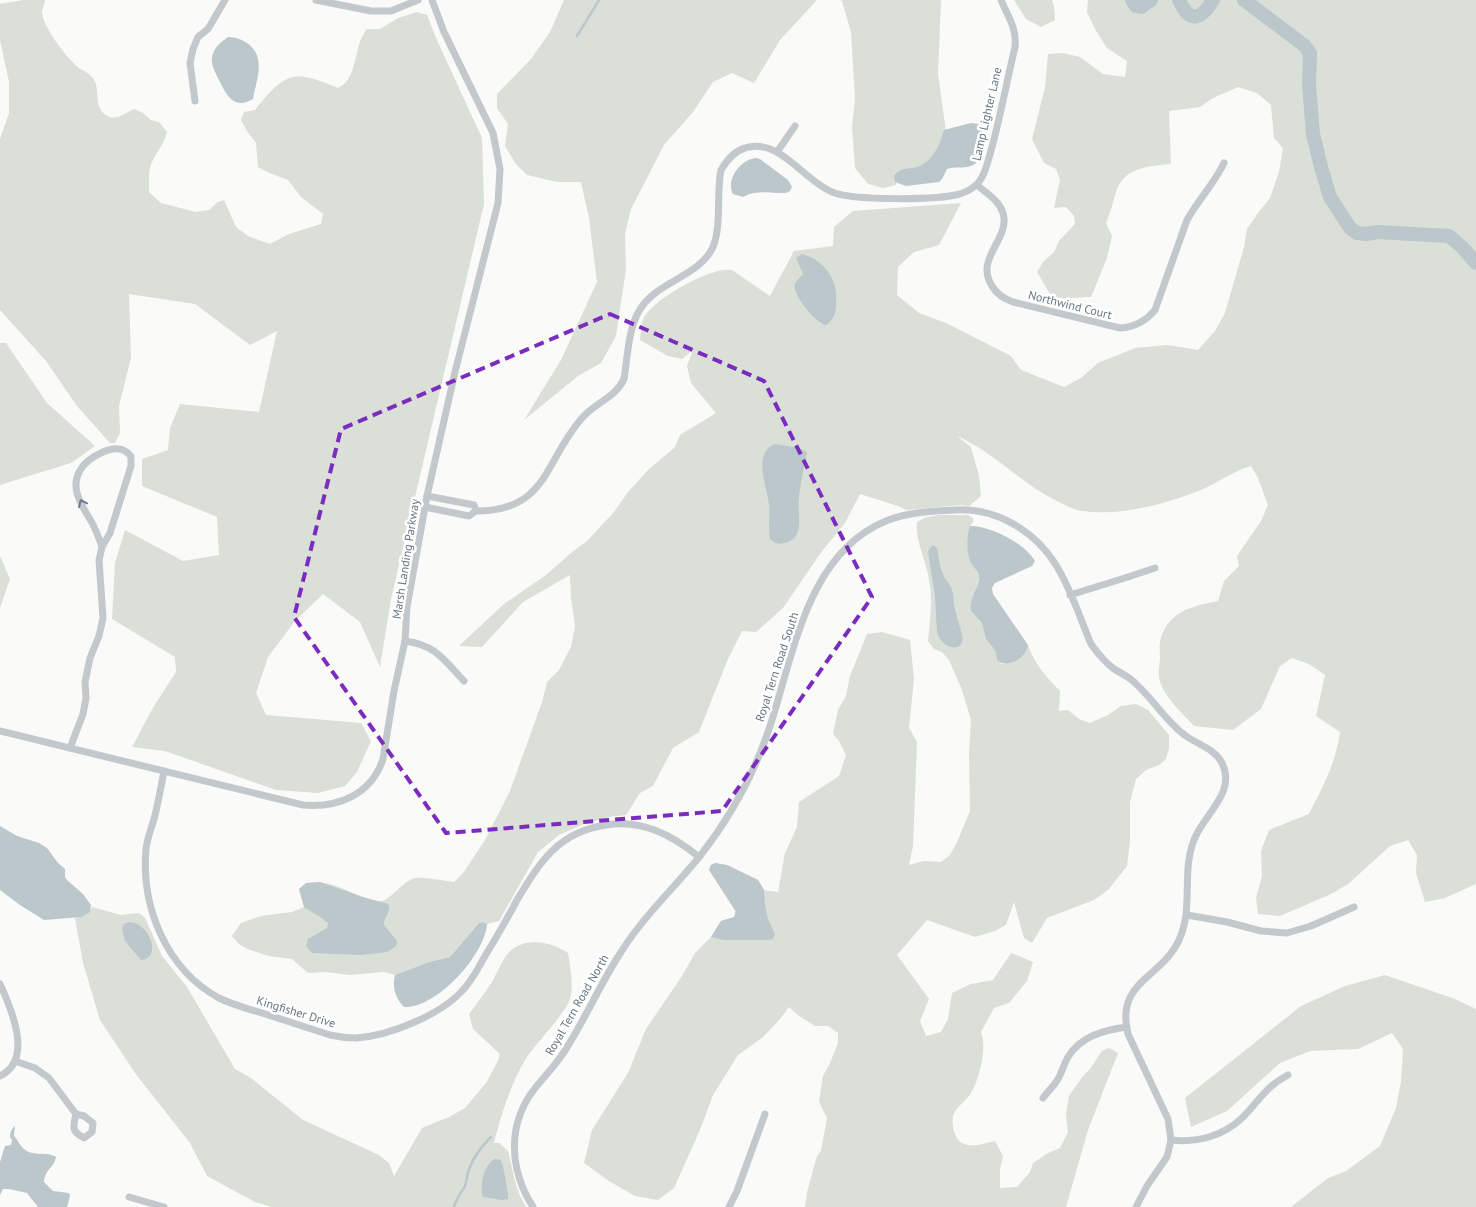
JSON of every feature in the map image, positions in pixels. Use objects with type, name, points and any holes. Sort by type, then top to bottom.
[{"type":"street","points":[[195,101],[190,63],[193,50],[198,37],[208,29],[225,0]]},
{"type":"street","points":[[316,0],[371,11],[391,11],[418,0]]},
{"type":"street","name":"Marsh Landing Parkway","points":[[0,731],[303,805],[328,806],[348,798],[364,788],[376,776],[384,760],[427,496],[453,382],[498,204],[500,186],[500,169],[493,133],[444,32],[432,0]]},
{"type":"street","name":"Lamp Lighter Lane","points":[[977,185],[985,172],[1015,47],[1016,32],[1014,24],[1001,0]]},
{"type":"street","points":[[777,152],[796,126]]},
{"type":"street","points":[[425,507],[470,516],[476,511],[502,509],[513,505],[531,493],[545,477],[575,426],[584,415],[621,386],[624,379],[632,326],[642,306],[660,290],[698,265],[709,253],[713,246],[716,230],[721,170],[729,158],[742,149],[750,146],[766,147],[777,152],[822,187],[845,195],[874,198],[926,198],[958,194],[977,185]]},
{"type":"street","name":"Northwind Court","points":[[977,185],[996,200],[1004,216],[1001,232],[992,250],[987,267],[988,276],[994,290],[1013,302],[1120,328],[1136,325],[1145,320],[1155,310],[1188,220],[1194,208],[1212,185],[1224,163]]},
{"type":"street","points":[[70,748],[83,714],[86,698],[85,682],[90,658],[99,636],[103,618],[99,560],[102,547],[110,533],[131,466],[131,456],[126,450],[116,448],[103,452],[90,460],[79,471],[75,485],[80,501],[96,530],[102,547]]},
{"type":"street","points":[[427,496],[474,505],[476,511]]},
{"type":"street","points":[[452,513],[455,501]]},
{"type":"street","name":"Royal Tern Road South","points":[[699,856],[730,813],[758,758],[777,704],[796,639],[810,605],[828,570],[838,557],[860,535],[887,521],[920,512],[963,510],[980,512],[996,516],[1018,526],[1038,542],[1056,564],[1091,644],[1098,654],[1137,684],[1176,728],[1221,760],[1226,775],[1224,791],[1216,806],[1200,827],[1190,851],[1186,882],[1187,915],[1185,925],[1174,949],[1161,966],[1142,980],[1133,991],[1126,1012],[1127,1027],[1168,1119],[1171,1140]]},
{"type":"street","points":[[1070,595],[1155,568]]},
{"type":"street","points":[[405,640],[420,643],[432,649],[464,681]]},
{"type":"street","name":"Kingfisher Drive","points":[[164,771],[147,843],[146,870],[152,912],[172,956],[193,979],[219,998],[235,1005],[330,1035],[343,1037],[369,1036],[389,1032],[431,1014],[455,998],[473,978],[536,869],[551,851],[574,835],[603,825],[636,825],[665,833],[684,844],[699,856]]},
{"type":"street","name":"Royal Tern Road North","points":[[534,1207],[522,1186],[515,1162],[516,1131],[523,1106],[537,1084],[565,1051],[620,953],[633,934],[699,856]]},
{"type":"street","points":[[1187,915],[1227,922],[1261,931],[1287,932],[1311,926],[1354,907]]},
{"type":"street","points":[[0,984],[18,1032],[15,1060],[8,1072],[0,1076]]},
{"type":"street","points":[[1043,1098],[1059,1078],[1069,1056],[1082,1042],[1090,1036],[1102,1032],[1127,1027]]},
{"type":"street","points":[[15,1060],[35,1068],[49,1078],[76,1114]]},
{"type":"street","points":[[1136,1207],[1147,1186],[1167,1157],[1171,1140],[1181,1141],[1205,1138],[1228,1129],[1242,1117],[1269,1087],[1288,1075]]},
{"type":"street","points":[[730,1207],[765,1114]]},
{"type":"street","points":[[129,1196],[164,1207]]},
{"type":"highlighted area","points":[[610,314],[764,381],[872,597],[722,811],[446,833],[294,617],[341,429]]},
{"type":"shaded area","points":[[23,0],[45,0],[42,11],[50,33],[68,58],[95,81],[99,107],[106,115],[113,118],[134,109],[143,113],[151,120],[159,122],[167,132],[150,167],[149,192],[161,203],[196,212],[209,210],[218,202],[224,200],[236,227],[248,236],[270,244],[289,234],[321,224],[323,214],[301,197],[288,180],[258,167],[256,143],[241,120],[244,112],[255,110],[277,86],[293,77],[309,78],[338,88],[343,85],[351,75],[360,41],[367,29],[380,29],[398,18],[417,12],[427,15],[482,138],[484,204],[391,599],[380,667],[360,622],[323,594],[295,621],[268,657],[256,693],[266,715],[361,723],[371,741],[357,772],[345,786],[318,793],[276,790],[165,751],[132,747],[154,706],[176,672],[175,657],[112,619],[115,563],[125,530],[183,561],[219,555],[217,517],[142,486],[142,459],[168,450],[170,428],[180,404],[259,412],[277,331],[250,345],[195,304],[129,294],[131,358],[119,406],[120,433],[115,443],[110,443],[77,406],[46,361],[0,310],[0,139],[9,113],[9,82],[0,40],[0,4]]},
{"type":"shaded area","points":[[564,0],[817,0],[780,40],[754,83],[732,73],[713,82],[693,112],[664,145],[631,209],[625,234],[626,269],[616,336],[601,363],[578,376],[524,420],[561,360],[597,282],[589,218],[581,182],[557,182],[527,175],[516,164],[505,146],[508,124],[497,108],[497,94],[531,59],[550,32]]},
{"type":"shaded area","points":[[840,0],[941,0],[938,74],[946,132],[942,146],[922,168],[896,175],[896,185],[883,188],[868,184],[855,168],[852,127],[855,99],[851,32],[842,1]]},
{"type":"shaded area","points":[[1014,0],[1052,0],[1055,20],[1041,27],[1026,19]]},
{"type":"shaded area","points":[[1088,0],[1476,0],[1476,884],[1445,898],[1425,902],[1416,873],[1417,855],[1408,840],[1390,846],[1348,884],[1331,894],[1280,916],[1258,914],[1256,898],[1262,876],[1261,851],[1269,830],[1309,814],[1328,774],[1335,754],[1340,732],[1316,716],[1325,675],[1309,664],[1292,658],[1280,666],[1261,709],[1233,730],[1194,726],[1163,689],[1159,674],[1160,642],[1168,624],[1174,617],[1190,608],[1218,601],[1224,581],[1239,566],[1237,556],[1261,521],[1268,505],[1258,478],[1251,466],[1203,489],[1174,500],[1125,511],[1092,512],[1077,510],[1062,504],[1036,489],[978,447],[957,436],[971,447],[979,476],[981,496],[969,506],[961,505],[906,510],[860,494],[845,523],[822,551],[783,608],[756,632],[742,631],[728,659],[699,732],[673,748],[653,786],[640,793],[626,815],[609,817],[584,824],[559,835],[538,852],[499,921],[487,924],[479,923],[450,957],[429,962],[395,975],[384,972],[350,975],[325,972],[308,973],[292,959],[269,956],[247,949],[239,944],[232,936],[241,923],[261,916],[292,912],[304,907],[299,889],[308,884],[318,882],[328,884],[380,901],[388,898],[415,878],[454,882],[464,872],[485,840],[510,791],[542,702],[547,682],[559,670],[571,647],[575,626],[570,575],[523,602],[482,647],[459,646],[504,604],[546,575],[588,540],[614,512],[628,492],[648,470],[675,447],[680,435],[716,413],[691,383],[687,366],[693,350],[682,359],[668,356],[640,340],[644,317],[671,293],[711,273],[732,270],[770,296],[794,251],[833,246],[834,227],[853,211],[961,203],[939,245],[914,252],[898,267],[897,295],[919,313],[946,323],[1011,356],[1021,370],[1064,387],[1081,378],[1098,363],[1135,348],[1167,345],[1198,350],[1215,331],[1225,313],[1244,247],[1247,229],[1270,198],[1279,172],[1283,148],[1274,138],[1271,105],[1257,93],[1238,87],[1213,98],[1200,107],[1169,111],[1171,164],[1140,169],[1126,176],[1121,182],[1106,223],[1112,236],[1107,258],[1091,297],[1053,299],[1037,272],[1043,262],[1054,252],[1059,241],[1075,224],[1074,216],[1066,207],[1054,208],[1060,180],[1056,169],[1044,163],[1032,139],[1045,87],[1048,54],[1063,53],[1080,57],[1103,74],[1125,77],[1127,61],[1107,48],[1087,12]]},
{"type":"shaded area","points":[[228,37],[238,38],[247,43],[254,50],[258,59],[258,74],[253,99],[246,102],[236,102],[228,96],[213,66],[212,58],[214,51]]},
{"type":"shaded area","points":[[971,123],[984,127],[985,132],[983,150],[975,164],[968,167],[947,169],[939,182],[906,186],[895,182],[894,176],[903,169],[920,166],[929,160],[939,146],[944,130]]},
{"type":"shaded area","points":[[756,158],[788,180],[792,187],[790,191],[787,193],[763,192],[743,197],[733,194],[731,183],[736,171],[745,162]]},
{"type":"shaded area","points":[[802,254],[824,266],[833,280],[836,308],[835,314],[826,325],[811,314],[800,301],[797,294],[795,284],[803,274],[796,258]]},
{"type":"shaded area","points":[[0,343],[6,343],[47,403],[95,446],[71,463],[0,485]]},
{"type":"shaded area","points":[[775,444],[799,448],[807,452],[801,482],[798,531],[791,541],[780,544],[770,539],[769,504],[762,462],[768,448]]},
{"type":"shaded area","points":[[938,515],[968,515],[973,518],[970,526],[971,563],[979,577],[971,611],[982,623],[995,650],[997,660],[1002,664],[1013,662],[1027,649],[1028,645],[1041,670],[1060,691],[1059,711],[1068,710],[1079,719],[1090,723],[1108,715],[1121,706],[1136,704],[1148,710],[1169,735],[1169,748],[1166,759],[1159,765],[1146,770],[1136,779],[1130,802],[1130,841],[1127,866],[1108,890],[1094,900],[1047,918],[1032,943],[1024,938],[1014,902],[1006,925],[995,931],[975,937],[927,920],[897,955],[929,999],[920,1021],[926,1036],[941,1032],[948,1019],[952,993],[971,984],[993,980],[1011,953],[1033,962],[1027,981],[1009,1003],[994,1008],[981,1032],[983,1054],[978,1078],[970,1094],[953,1116],[955,1134],[962,1143],[978,1145],[995,1141],[1003,1156],[1000,1169],[1000,1188],[1017,1187],[1030,1172],[1033,1163],[1060,1148],[1068,1132],[1066,1114],[1069,1096],[1102,1051],[1109,1048],[1118,1053],[1088,1130],[1066,1207],[805,1207],[817,1156],[821,1151],[827,1118],[819,1102],[823,1076],[838,1043],[838,1033],[828,1026],[815,1026],[789,1007],[763,1037],[738,1055],[713,1095],[700,1130],[674,1188],[658,1200],[635,1196],[609,1181],[584,1163],[592,1130],[628,1073],[646,1029],[682,976],[695,953],[711,937],[721,921],[735,917],[735,911],[709,870],[711,865],[715,863],[727,865],[758,880],[764,890],[778,892],[785,853],[797,827],[799,802],[839,776],[846,755],[833,734],[838,710],[846,696],[850,676],[867,634],[882,632],[910,640],[914,679],[909,728],[917,742],[913,846],[909,865],[924,861],[941,862],[950,855],[957,842],[970,811],[969,753],[971,720],[962,690],[949,660],[942,652],[934,649],[928,641],[931,594],[928,572],[919,543],[917,529],[917,522],[924,518]]},
{"type":"shaded area","points":[[970,526],[997,532],[1023,548],[1035,561],[1032,566],[995,583],[992,588],[993,594],[1028,645],[1024,654],[1011,663],[1001,663],[997,660],[995,650],[986,639],[982,623],[971,611],[971,602],[979,578],[968,553]]},
{"type":"shaded area","points":[[933,545],[937,548],[942,571],[953,592],[955,609],[962,635],[962,641],[957,647],[948,646],[944,643],[937,632],[935,596],[928,551]]},
{"type":"shaded area","points":[[0,556],[10,579],[0,608]]},
{"type":"shaded area","points":[[0,826],[17,836],[39,843],[47,848],[65,869],[67,880],[83,894],[91,905],[90,912],[82,917],[44,920],[0,890]]},
{"type":"shaded area","points":[[715,863],[727,865],[758,880],[764,890],[768,919],[775,934],[773,939],[724,940],[711,937],[721,921],[734,917],[736,911],[709,870],[711,865]]},
{"type":"shaded area","points":[[320,882],[388,904],[389,910],[384,925],[397,941],[396,946],[387,952],[361,955],[312,953],[306,946],[308,939],[327,928],[328,923],[304,907],[299,889],[306,883]]},
{"type":"shaded area","points":[[92,907],[121,915],[139,913],[145,918],[162,956],[187,987],[235,1069],[251,1078],[303,1120],[379,1155],[389,1163],[394,1176],[422,1128],[465,1108],[486,1083],[498,1061],[500,1054],[473,1029],[469,1014],[492,982],[506,956],[519,945],[533,942],[555,946],[568,953],[572,982],[570,999],[563,1012],[521,1067],[507,1099],[494,1143],[499,1143],[508,1151],[515,1181],[526,1207],[272,1207],[255,1202],[207,1176],[190,1143],[135,1073],[100,1020],[83,963],[75,918],[85,915]]},
{"type":"shaded area","points":[[129,922],[142,928],[151,940],[151,953],[148,958],[141,960],[125,941],[122,928],[124,924]]},
{"type":"shaded area","points":[[479,923],[487,924],[484,937],[478,950],[457,978],[430,999],[417,1005],[404,1007],[398,1000],[395,992],[395,975],[429,962],[450,957]]},
{"type":"shaded area","points":[[1385,975],[1455,999],[1476,1009],[1476,1207],[1291,1207],[1328,1178],[1346,1171],[1380,1146],[1396,1108],[1401,1082],[1403,1049],[1392,1033],[1358,1049],[1310,1051],[1280,1063],[1227,1111],[1191,1127],[1185,1098],[1301,1006],[1345,986]]},
{"type":"shaded area","points":[[15,1126],[14,1136],[24,1149],[32,1153],[48,1154],[56,1157],[46,1174],[44,1182],[53,1191],[69,1193],[67,1207],[38,1207],[27,1193],[9,1189],[3,1189],[0,1195],[0,1162],[5,1146],[11,1145],[10,1134]]},
{"type":"shaded area","points":[[495,1159],[501,1160],[508,1199],[483,1197],[483,1176],[485,1170]]},
{"type":"waterway","points":[[577,36],[599,0]]},
{"type":"waterway","points":[[1132,0],[1136,6],[1141,7],[1151,0]]},
{"type":"waterway","points":[[1179,0],[1183,8],[1191,16],[1200,15],[1209,7],[1213,0]]},
{"type":"waterway","points":[[1244,0],[1305,46],[1310,53],[1309,84],[1313,134],[1330,197],[1350,228],[1357,233],[1366,234],[1378,232],[1449,236],[1476,263]]},
{"type":"waterway","points":[[454,1207],[465,1186],[468,1172],[474,1159],[491,1137]]}]
